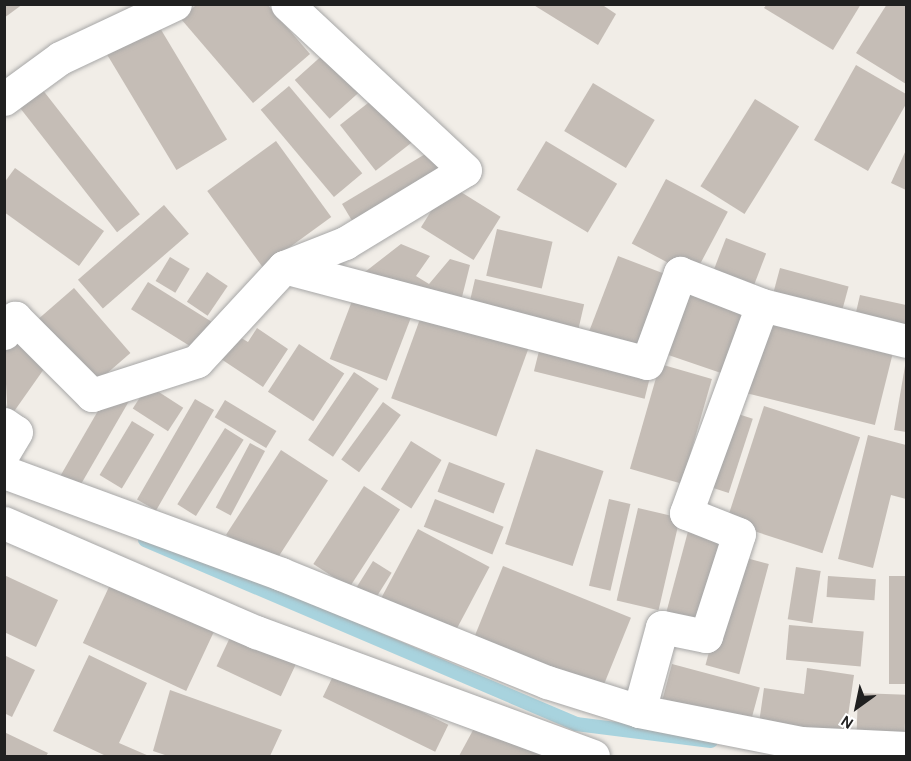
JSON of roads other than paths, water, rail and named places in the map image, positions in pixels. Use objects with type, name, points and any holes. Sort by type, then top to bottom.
[{"type":"street","points":[[4,99],[60,58],[175,4]]},
{"type":"street","points":[[4,333],[15,318],[92,395],[197,361],[284,267],[345,243],[465,170],[287,4]]},
{"type":"street","points":[[284,267],[647,363],[680,273],[762,305],[906,341]]},
{"type":"street","points":[[639,711],[662,627],[706,636],[739,534],[686,513],[762,305]]},
{"type":"street","points":[[4,424],[16,432],[4,452]]},
{"type":"street","points":[[4,472],[281,574],[548,681],[639,711],[800,749],[906,748]]},
{"type":"street","points":[[4,524],[256,632],[593,756]]},
{"type":"waterway","points":[[145,540],[576,724],[711,741]]}]
